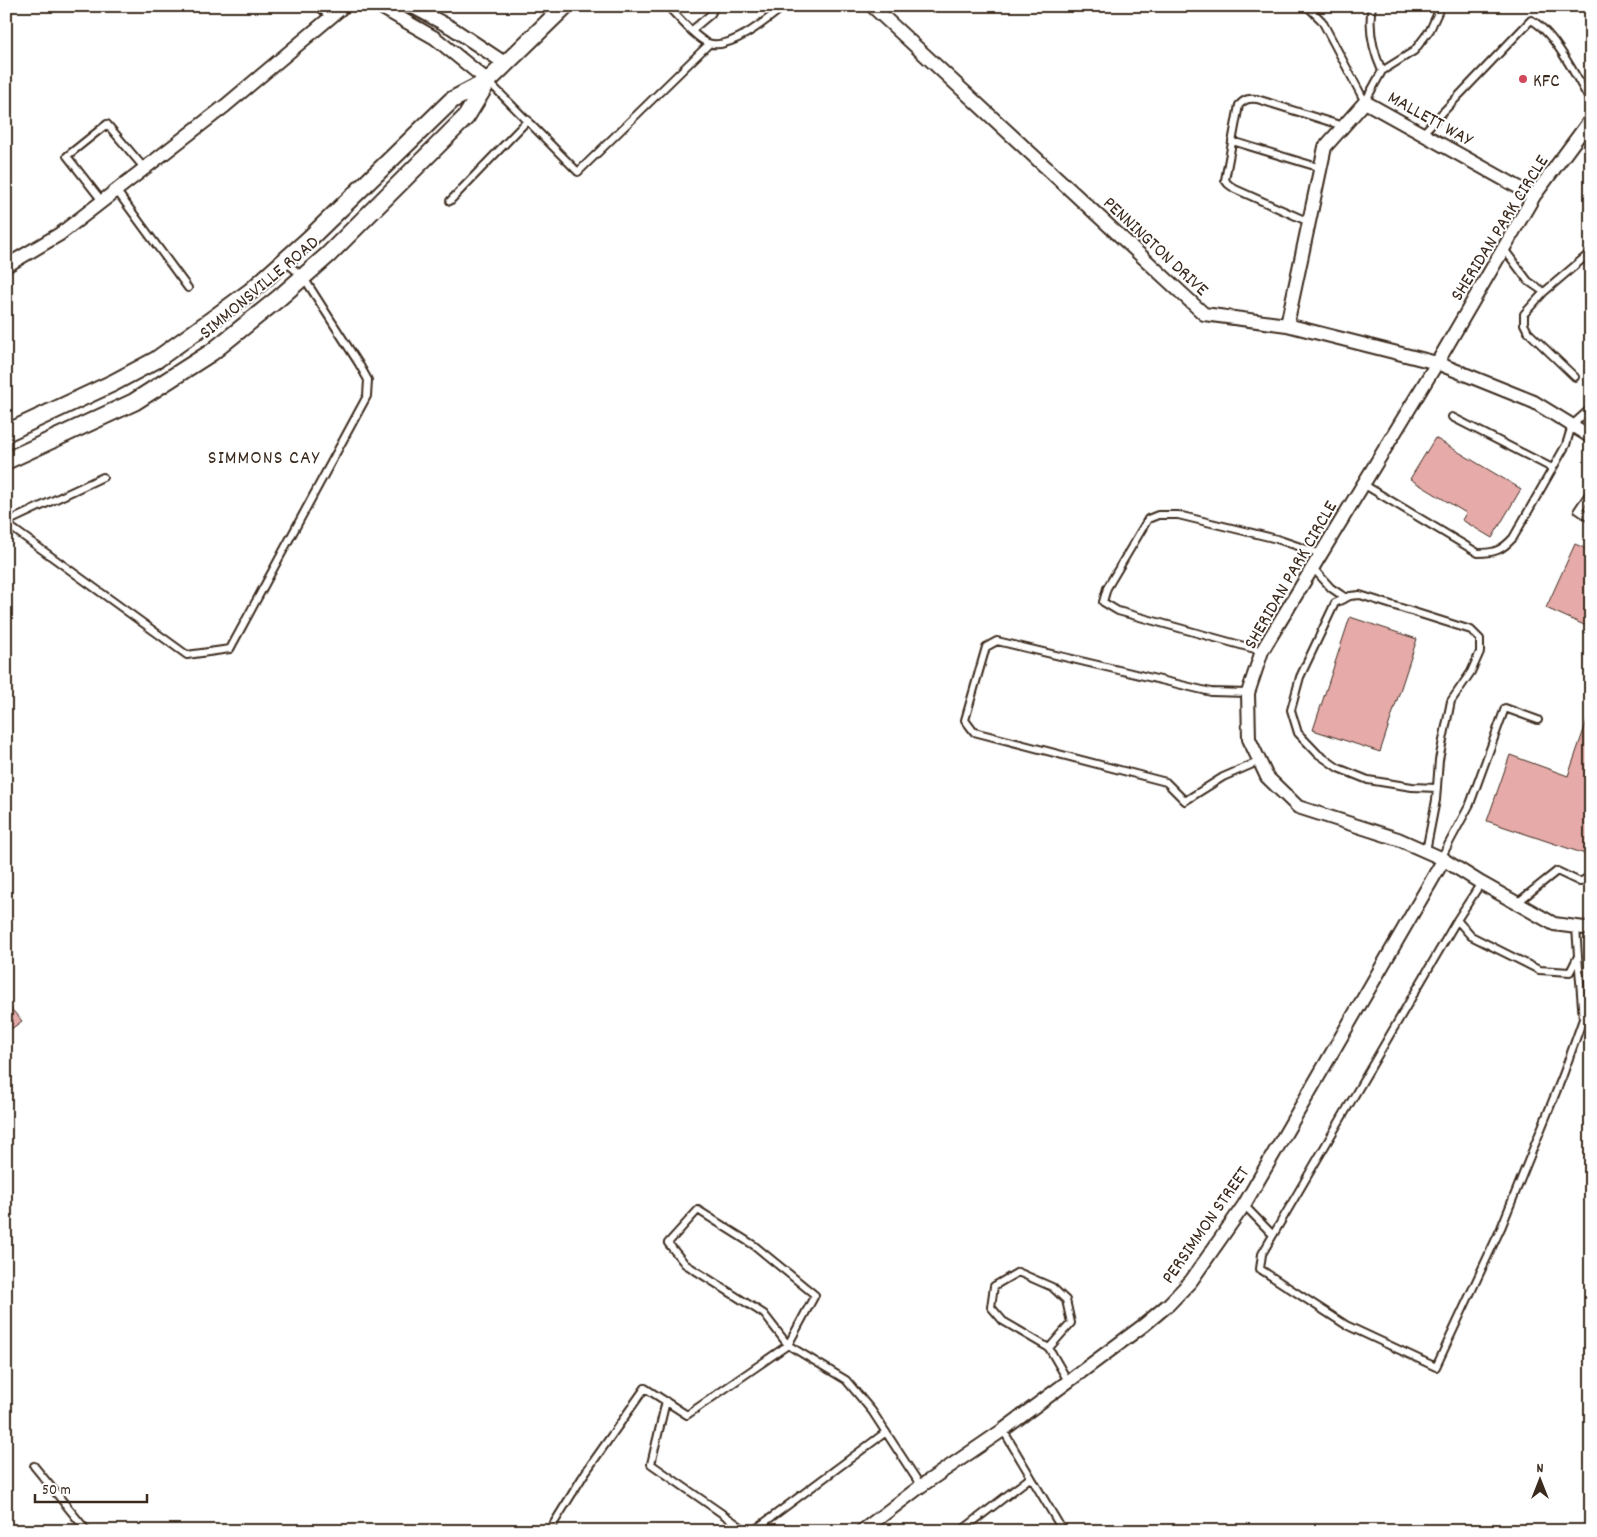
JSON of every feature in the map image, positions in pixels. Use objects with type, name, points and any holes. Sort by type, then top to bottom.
[{"type":"street","points":[[6,266],[60,234],[225,106],[344,6]]},
{"type":"street","points":[[379,6],[435,38],[488,81]]},
{"type":"street","points":[[411,6],[452,28],[506,64]]},
{"type":"street","name":"SIMMONSVILLE ROAD","points":[[6,461],[134,402],[212,352],[304,278],[466,117],[488,81],[565,6]]},
{"type":"street","name":"PENNINGTON DRIVE","points":[[872,6],[1204,314],[1287,325],[1437,363],[1534,402],[1591,437]]},
{"type":"street","name":"SIMMONSVILLE ROAD","points":[[6,432],[113,384],[156,360],[251,291],[285,261],[452,100],[488,81]]},
{"type":"street","name":"MALLETT WAY","points":[[1287,325],[1325,147],[1365,102],[1534,196]]},
{"type":"street","name":"SHERIDAN PARK CIRCLE","points":[[1589,124],[1534,196],[1437,363],[1262,651],[1248,693],[1249,739],[1267,778],[1298,807],[1398,839],[1442,858],[1481,883],[1554,924],[1591,927]]},
{"type":"street","name":"PERSIMMON STREET","points":[[862,1531],[921,1486],[1003,1430],[1144,1325],[1191,1281],[1244,1205],[1442,858]]},
{"type":"lane","points":[[319,6],[330,18]]},
{"type":"lane","points":[[667,6],[709,44]]},
{"type":"lane","points":[[692,30],[711,14],[715,6]]},
{"type":"lane","points":[[488,81],[578,172],[709,44],[723,43],[742,36],[784,6]]},
{"type":"lane","points":[[1307,6],[1322,21],[1365,102]]},
{"type":"lane","points":[[1372,6],[1370,18],[1375,55],[1382,71]]},
{"type":"lane","points":[[1365,102],[1382,71],[1414,51],[1430,30],[1441,6]]},
{"type":"lane","points":[[1422,134],[1531,20],[1539,24],[1553,39],[1591,102]]},
{"type":"lane","points":[[1309,222],[1228,184],[1225,180],[1239,105],[1249,98],[1257,99],[1343,126]]},
{"type":"lane","points":[[450,201],[528,120]]},
{"type":"lane","points":[[102,201],[67,156],[107,124],[145,168]]},
{"type":"lane","points":[[1232,141],[1321,168]]},
{"type":"lane","points":[[116,190],[188,288]]},
{"type":"lane","points":[[1504,248],[1528,281],[1544,292]]},
{"type":"lane","points":[[1575,378],[1528,332],[1524,324],[1524,314],[1544,292],[1591,252]]},
{"type":"lane","points":[[103,476],[7,522],[12,528],[187,655],[230,649],[367,396],[368,380],[304,278],[285,261]]},
{"type":"lane","points":[[1363,484],[1478,552],[1496,552],[1504,548],[1513,538],[1566,445],[1572,425],[1591,408]]},
{"type":"lane","points":[[1452,417],[1552,468]]},
{"type":"lane","points":[[1591,491],[1578,510],[1591,519]]},
{"type":"lane","points":[[1262,651],[1118,611],[1103,602],[1107,588],[1148,519],[1158,515],[1178,515],[1277,540],[1321,554]]},
{"type":"lane","points":[[1313,568],[1330,588],[1346,598]]},
{"type":"lane","points":[[1426,851],[1437,788],[1439,760],[1451,701],[1471,672],[1480,652],[1480,639],[1471,630],[1360,595],[1335,603],[1300,677],[1291,710],[1298,733],[1318,754],[1338,768],[1368,780],[1412,787],[1437,788]]},
{"type":"lane","points":[[1248,693],[1211,692],[997,640],[986,647],[965,720],[974,732],[1166,782],[1184,801],[1223,777],[1260,762]]},
{"type":"lane","points":[[1442,858],[1470,804],[1505,708],[1538,720]]},
{"type":"lane","points":[[1517,903],[1558,871],[1580,882],[1591,876]]},
{"type":"lane","points":[[1481,883],[1457,920],[1272,1236],[1262,1254],[1260,1269],[1346,1326],[1436,1367],[1501,1228],[1563,1075],[1583,1019],[1576,927]]},
{"type":"lane","points":[[1457,920],[1471,936],[1539,970],[1570,972],[1578,956]]},
{"type":"lane","points":[[1244,1205],[1272,1236]]},
{"type":"lane","points":[[549,1531],[585,1473],[645,1388],[687,1415],[788,1345],[815,1295],[755,1246],[698,1210],[668,1243],[685,1264],[764,1314],[788,1345],[846,1380],[872,1411],[921,1486]]},
{"type":"lane","points":[[1049,1348],[1071,1323],[1066,1300],[1052,1287],[1018,1272],[994,1286],[992,1307],[1003,1322],[1049,1348],[1068,1381]]},
{"type":"lane","points":[[666,1401],[651,1464],[747,1531]]},
{"type":"lane","points":[[1003,1430],[1063,1531]]},
{"type":"lane","points":[[754,1531],[886,1432]]},
{"type":"lane","points":[[34,1466],[87,1531]]},
{"type":"lane","points":[[961,1531],[1031,1477]]},
{"type":"building","points":[[1435,438],[1521,489],[1492,538],[1462,520],[1466,513],[1410,479]]},
{"type":"building","points":[[1575,544],[1591,551],[1591,628],[1546,608]]},
{"type":"building","points":[[1350,617],[1417,639],[1380,752],[1313,730]]},
{"type":"building","points":[[1589,715],[1591,716],[1591,856],[1487,821],[1510,755],[1568,776]]},
{"type":"building","points":[[6,1003],[22,1021],[6,1033]]},
{"type":"place","name":"KFC","points":[[1523,79]]},
{"type":"district","name":"SIMMONS CAY","points":[[264,456]]}]
